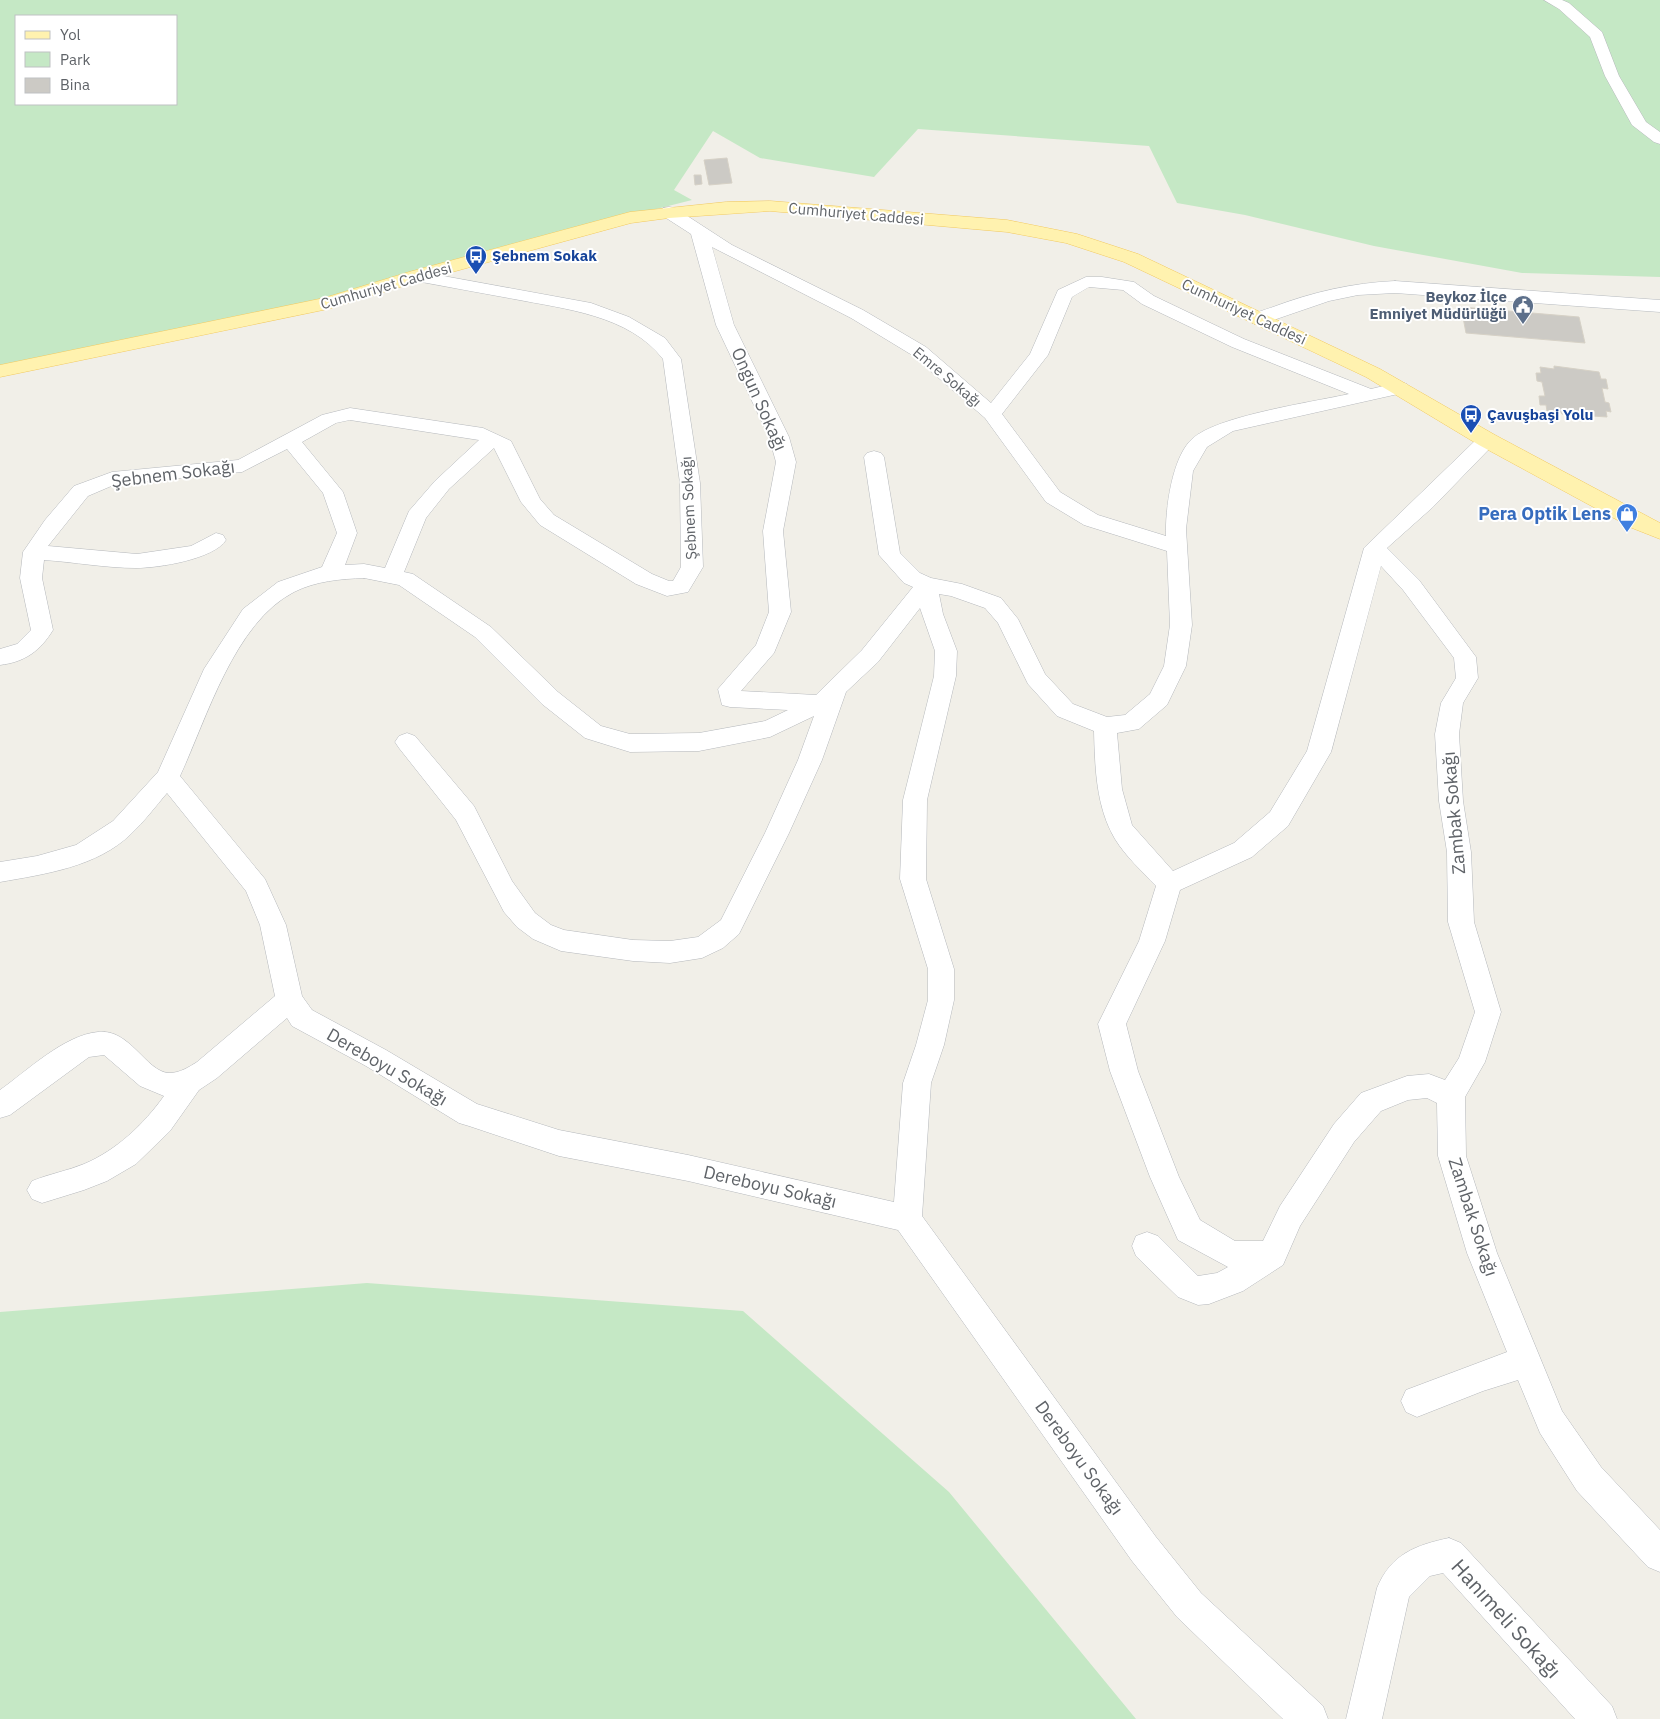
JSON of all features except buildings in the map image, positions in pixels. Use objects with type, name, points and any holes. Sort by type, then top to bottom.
[{"type":"main road","name":"Cumhuriyet Caddesi","points":[[0,371],[328,304],[416,276],[630,218],[669,212],[726,207],[770,206],[1016,228],[1070,238],[1130,258],[1400,388],[1487,440],[1660,532]]},
{"type":"street","points":[[1551,0],[1564,6],[1597,35],[1612,76],[1640,125],[1660,139]]},
{"type":"street","name":"Emre Sokağı","points":[[669,212],[699,233],[857,314],[919,351],[992,414],[1053,497],[1091,520],[1177,547]]},
{"type":"street","name":"Ongun Sokağı","points":[[699,233],[725,325],[779,437],[786,462],[773,531],[780,612],[766,648],[730,689],[730,698],[829,696]]},
{"type":"street","name":"Şebnem Sokağı","points":[[0,657],[10,656],[32,646],[42,630],[31,578],[34,552],[52,525],[80,491],[112,478],[242,466],[329,420],[350,414],[430,424],[483,434],[504,445],[531,502],[547,520],[644,579],[667,589],[680,587],[692,566],[690,483],[681,409],[672,359],[659,342],[623,321],[585,307],[416,276]]},
{"type":"street","points":[[992,414],[1039,355],[1064,294],[1086,282],[1102,282],[1128,286],[1148,300],[1238,344],[1369,395]]},
{"type":"street","points":[[1259,319],[1316,296],[1395,286],[1660,306]]},
{"type":"street","points":[[874,457],[890,554],[912,578],[927,585],[954,589],[993,603],[1006,620],[1036,678],[1065,710],[1105,726],[1131,723],[1159,699],[1175,666],[1181,625],[1176,529],[1183,471],[1198,443],[1227,427],[1400,388]]},
{"type":"street","points":[[392,576],[416,516],[442,485],[492,439]]},
{"type":"street","points":[[1272,1255],[1232,1255],[1188,1230],[1165,1177],[1124,1071],[1112,1024],[1152,941],[1169,884],[1243,850],[1280,819],[1319,752],[1376,548],[1426,502],[1487,440]]},
{"type":"street","points":[[291,441],[332,492],[347,533],[331,572]]},
{"type":"street","points":[[34,552],[137,561],[196,552],[216,540]]},
{"type":"street","name":"Zambak Sokağı","points":[[1376,548],[1411,585],[1465,657],[1467,678],[1452,703],[1447,734],[1450,791],[1459,852],[1461,922],[1488,1012],[1471,1062],[1452,1096],[1452,1156],[1482,1253],[1551,1422],[1589,1479],[1660,1555]]},
{"type":"street","points":[[0,872],[37,866],[84,853],[122,828],[167,777],[184,744],[215,669],[251,614],[286,586],[331,572],[364,571],[406,579],[483,632],[550,698],[593,732],[630,743],[699,742],[770,729],[829,696],[870,656],[927,585]]},
{"type":"street","points":[[907,1219],[917,1082],[930,1045],[941,1000],[941,969],[913,879],[915,800],[945,676],[946,651],[932,614],[927,585]]},
{"type":"street","points":[[407,742],[465,814],[491,860],[502,889],[533,928],[550,937],[561,940],[660,952],[684,952],[704,946],[718,938],[730,927],[806,769],[829,696]]},
{"type":"street","points":[[1105,726],[1110,791],[1120,826],[1144,858],[1169,884]]},
{"type":"street","name":"Dereboyu Sokağı","points":[[167,777],[256,886],[273,925],[289,1000],[302,1018],[376,1058],[469,1114],[559,1143],[688,1168],[907,1219],[1144,1549],[1189,1605],[1246,1661],[1310,1719]]},
{"type":"street","points":[[0,1106],[82,1047],[99,1043],[110,1044],[150,1078],[168,1085],[189,1081],[207,1070],[289,1000]]},
{"type":"street","points":[[42,1190],[96,1173],[131,1151],[167,1116],[189,1081]]},
{"type":"street","points":[[1147,1246],[1190,1288],[1212,1289],[1240,1278],[1272,1255],[1290,1216],[1339,1142],[1371,1102],[1407,1088],[1430,1086],[1452,1096]]},
{"type":"street","points":[[1417,1401],[1483,1375],[1526,1362]]},
{"type":"street","name":"Hanımeli Sokağı","points":[[1364,1719],[1394,1588],[1421,1561],[1449,1555],[1599,1719]]},
{"type":"green space","points":[[0,0],[1660,0],[1660,277],[1522,273],[1374,246],[1245,215],[1177,203],[1149,146],[918,129],[874,177],[760,158],[713,131],[674,190],[692,200],[478,254],[316,301],[0,371]]},
{"type":"green space","points":[[367,1283],[743,1311],[949,1492],[1136,1719],[0,1719],[0,1312]]},
{"type":"place","name":"Şebnem Sokak","points":[[476,275]]},
{"type":"place","name":"Beykoz İlçe Emniyet Müdürlüğü","points":[[1523,325]]},
{"type":"place","name":"Çavuşbaşi Yolu","points":[[1471,434]]},
{"type":"place","name":"Pera Optik Lens","points":[[1627,533]]}]
